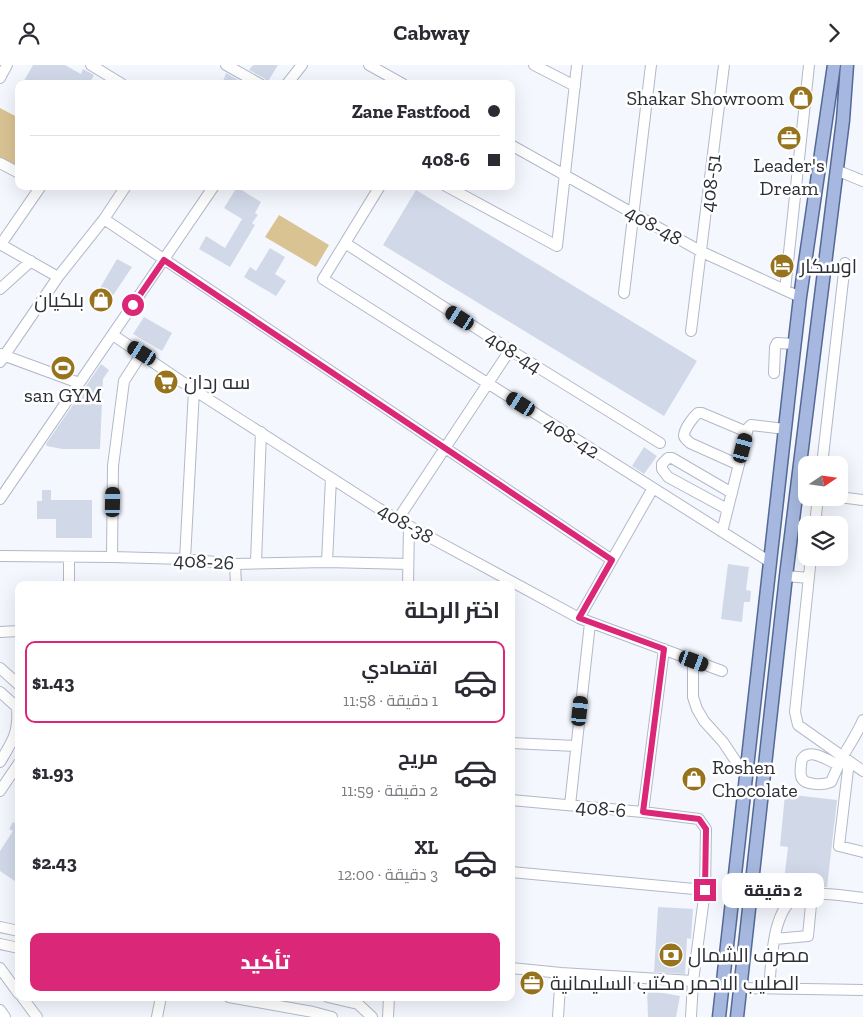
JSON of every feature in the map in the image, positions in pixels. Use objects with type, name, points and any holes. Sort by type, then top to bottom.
[{"type":"main road","points":[[719,1017],[800,297],[834,65]]},
{"type":"main road","points":[[736,1017],[741,988],[786,576],[843,120],[847,65]]},
{"type":"main road","points":[[723,979],[726,1006],[730,1017]]},
{"type":"main road","points":[[741,988],[748,1017]]},
{"type":"street","points":[[0,78],[7,65]]},
{"type":"street","points":[[91,65],[109,80]]},
{"type":"street","points":[[226,65],[253,80]]},
{"type":"street","points":[[290,80],[302,65]]},
{"type":"street","points":[[369,65],[396,80]]},
{"type":"street","points":[[534,65],[575,86]]},
{"type":"street","points":[[453,190],[557,246],[577,65]]},
{"type":"street","points":[[624,293],[635,214],[651,65]]},
{"type":"street","name":"408-51","points":[[691,331],[724,65]]},
{"type":"street","points":[[785,290],[809,65]]},
{"type":"street","name":"408-48","points":[[515,147],[702,252],[800,297]]},
{"type":"street","points":[[0,163],[15,171]]},
{"type":"street","points":[[836,170],[863,181]]},
{"type":"street","points":[[38,190],[1,244],[58,277]]},
{"type":"street","points":[[79,383],[2,357],[58,277],[104,219],[123,190]]},
{"type":"street","points":[[0,499],[211,190]]},
{"type":"street","points":[[345,243],[378,190]]},
{"type":"street","points":[[104,219],[612,560]]},
{"type":"street","name":"408-42","points":[[345,243],[323,279],[770,562]]},
{"type":"street","name":"408-44","points":[[345,243],[510,350],[660,443]]},
{"type":"street","points":[[0,289],[31,261]]},
{"type":"street","points":[[823,456],[845,263]]},
{"type":"street","name":"408-38","points":[[113,335],[331,478],[410,526],[511,581]]},
{"type":"street","points":[[774,373],[775,347],[777,343],[795,344]]},
{"type":"street","points":[[398,519],[510,350]]},
{"type":"street","points":[[112,557],[113,466],[124,381],[142,353]]},
{"type":"street","points":[[185,559],[194,389]]},
{"type":"street","points":[[739,465],[690,443],[685,439],[684,435],[698,413],[747,432]]},
{"type":"street","points":[[722,532],[747,432],[751,425],[785,429]]},
{"type":"street","points":[[256,562],[261,432]]},
{"type":"street","points":[[727,509],[668,477],[662,469],[662,464],[668,458],[672,458],[732,493]]},
{"type":"street","points":[[327,562],[331,478]]},
{"type":"street","points":[[579,618],[653,488]]},
{"type":"street","points":[[848,498],[863,500]]},
{"type":"street","points":[[408,581],[410,526]]},
{"type":"street","name":"408-26","points":[[0,556],[185,559],[235,564],[256,562],[327,562],[408,564]]},
{"type":"street","points":[[69,557],[69,581]]},
{"type":"street","points":[[235,564],[236,581]]},
{"type":"street","points":[[810,566],[795,712],[796,719],[798,725],[843,761],[863,771]]},
{"type":"street","points":[[786,576],[809,578]]},
{"type":"street","name":"408-38","points":[[515,583],[590,623],[722,671]]},
{"type":"street","points":[[570,805],[590,623]]},
{"type":"street","points":[[0,632],[15,631]]},
{"type":"street","points":[[643,812],[664,649]]},
{"type":"street","points":[[694,661],[693,697],[697,709],[704,721],[724,742],[745,775]]},
{"type":"street","points":[[0,668],[15,681]]},
{"type":"street","points":[[0,692],[15,706]]},
{"type":"street","points":[[862,725],[843,761],[839,845],[863,852]]},
{"type":"street","points":[[0,763],[15,736]]},
{"type":"street","points":[[515,743],[576,747]]},
{"type":"street","points":[[0,791],[15,769]]},
{"type":"street","name":"408-6","points":[[515,800],[699,819],[706,829],[705,890],[693,981],[691,1017]]},
{"type":"street","points":[[515,872],[705,890]]},
{"type":"street","points":[[769,988],[775,939],[780,918],[794,898],[804,894],[863,898]]},
{"type":"street","points":[[775,939],[808,936],[812,894]]},
{"type":"street","points":[[0,927],[15,930]]},
{"type":"street","points":[[0,944],[15,947]]},
{"type":"street","points":[[0,968],[4,982],[15,991]]},
{"type":"street","points":[[515,968],[693,981]]},
{"type":"street","points":[[558,1017],[560,973]]},
{"type":"street","points":[[741,988],[863,990]]},
{"type":"street","points":[[25,1001],[37,1017]]},
{"type":"street","points":[[157,1017],[160,1001]]},
{"type":"street","points":[[249,1001],[332,1017]]},
{"type":"street","points":[[345,1001],[358,1004],[372,1017]]},
{"type":"street","points":[[388,1017],[389,1001]]},
{"type":"street","points":[[0,1010],[5,1017]]},
{"type":"shaded area","points":[[0,108],[15,116],[15,165],[0,157]]},
{"type":"shaded area","points":[[279,215],[329,245],[316,267],[265,237]]},
{"type":"building","points":[[33,65],[65,65],[81,74],[83,69],[94,75],[91,80],[24,80]]},
{"type":"building","points":[[253,65],[278,65],[269,80],[265,80],[249,70]]},
{"type":"building","points":[[226,73],[238,80],[223,80]]},
{"type":"building","points":[[235,190],[242,190],[261,202],[255,213],[258,215],[252,223],[255,225],[230,267],[199,249],[206,236],[225,248],[242,219],[224,208]]},
{"type":"building","points":[[416,190],[697,361],[664,416],[383,245]]},
{"type":"building","points":[[270,248],[285,257],[275,274],[286,281],[276,296],[244,277],[250,267],[256,271]]},
{"type":"building","points":[[117,259],[132,267],[112,297],[100,288]]},
{"type":"building","points":[[144,317],[172,333],[162,351],[133,334]]},
{"type":"building","points":[[101,364],[109,370],[103,379],[100,449],[62,449],[47,446],[46,444]]},
{"type":"building","points":[[644,447],[657,456],[644,474],[632,466]]},
{"type":"building","points":[[42,490],[51,490],[51,500],[92,500],[92,538],[56,538],[56,519],[37,519],[37,501],[42,501]]},
{"type":"building","points":[[728,564],[749,567],[746,590],[751,591],[750,602],[744,602],[742,622],[721,619]]},
{"type":"building","name":"Roshen Chocolate","points":[[695,772],[700,775],[699,789],[690,788],[687,784],[688,775]]},
{"type":"building","points":[[785,794],[837,800],[827,887],[805,887],[796,890],[783,888],[788,847],[780,846]]},
{"type":"building","points":[[13,822],[15,824],[15,881],[0,871],[0,851],[13,831],[9,829]]},
{"type":"building","points":[[658,907],[693,909],[691,939],[687,938],[685,974],[654,972]]},
{"type":"building","points":[[647,990],[680,996],[676,1017],[648,1017]]},
{"type":"place","name":"Shakar Showroom","points":[[801,98]]},
{"type":"place","name":"Leader's Dream","points":[[789,138]]},
{"type":"place","name":"اوسكار","points":[[782,266]]},
{"type":"place","name":"بلکیان","points":[[101,300]]},
{"type":"place","name":"san GYM","points":[[63,368]]},
{"type":"place","name":"سه ردان","points":[[166,382]]},
{"type":"place","name":"Roshen Chocolate","points":[[694,779]]},
{"type":"place","name":"مصرف الشمال","points":[[671,955]]},
{"type":"place","name":"الصليب الاحمر مكتب السليمانية","points":[[532,983]]},
{"type":"route","points":[[133,305],[164,260],[612,560],[579,618],[664,649],[643,812],[699,819],[706,829],[705,890]]}]
